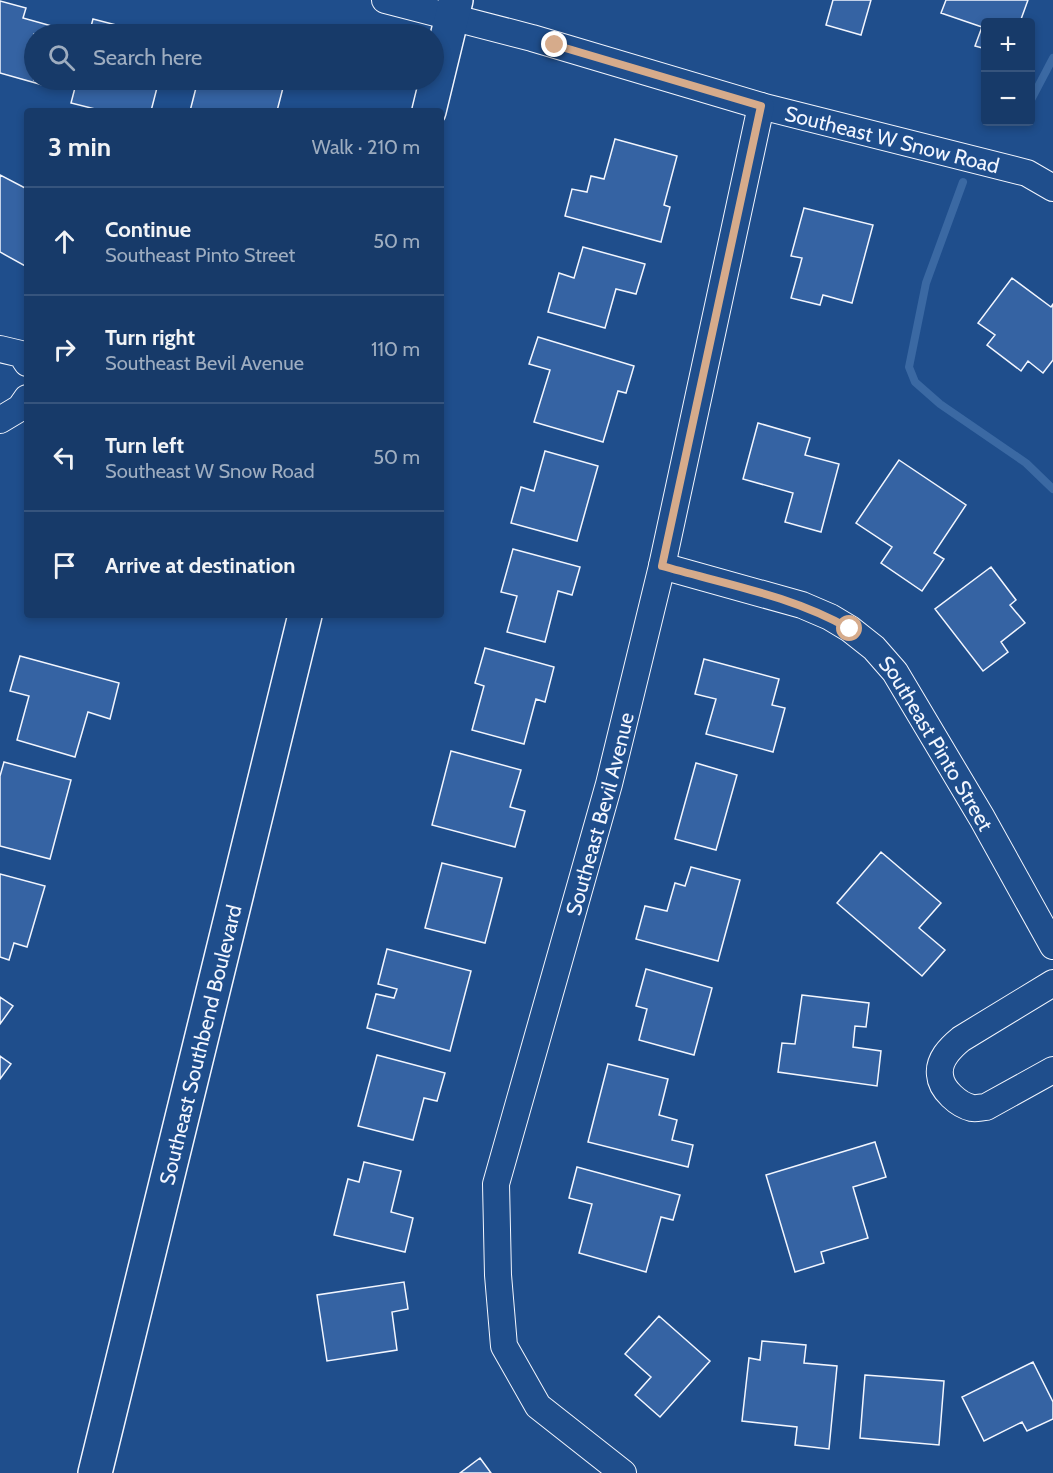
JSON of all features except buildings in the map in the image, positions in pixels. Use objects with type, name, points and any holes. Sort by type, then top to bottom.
[{"type":"street","name":"Southeast W Snow Road","points":[[385,0],[454,9],[532,38],[761,106],[1027,173],[1053,188]]},
{"type":"street","points":[[444,50],[454,9]]},
{"type":"street","points":[[430,108],[434,90]]},
{"type":"street","name":"Southeast Bevil Avenue","points":[[623,1473],[538,1406],[504,1346],[498,1275],[496,1184],[609,784],[662,566],[761,106]]},
{"type":"street","points":[[0,349],[21,354],[24,358]]},
{"type":"street","points":[[0,420],[21,408],[24,403]]},
{"type":"street","name":"Southeast Pinto Street","points":[[662,566],[802,605],[830,617],[874,648],[895,672],[982,818],[1053,946]]},
{"type":"street","name":"Southeast Southbend Boulevard","points":[[95,1473],[304,618]]},
{"type":"street","points":[[1053,983],[950,1048],[944,1058],[940,1076],[942,1083],[954,1098],[964,1105],[975,1108],[986,1107],[1053,1070]]},
{"type":"waterway","points":[[1035,92],[1053,58]]},
{"type":"waterway","points":[[963,182],[926,283],[909,367],[915,382],[940,404],[1026,463],[1053,489]]},
{"type":"route","points":[[555,45],[761,106],[662,566],[802,605],[850,629]]}]
